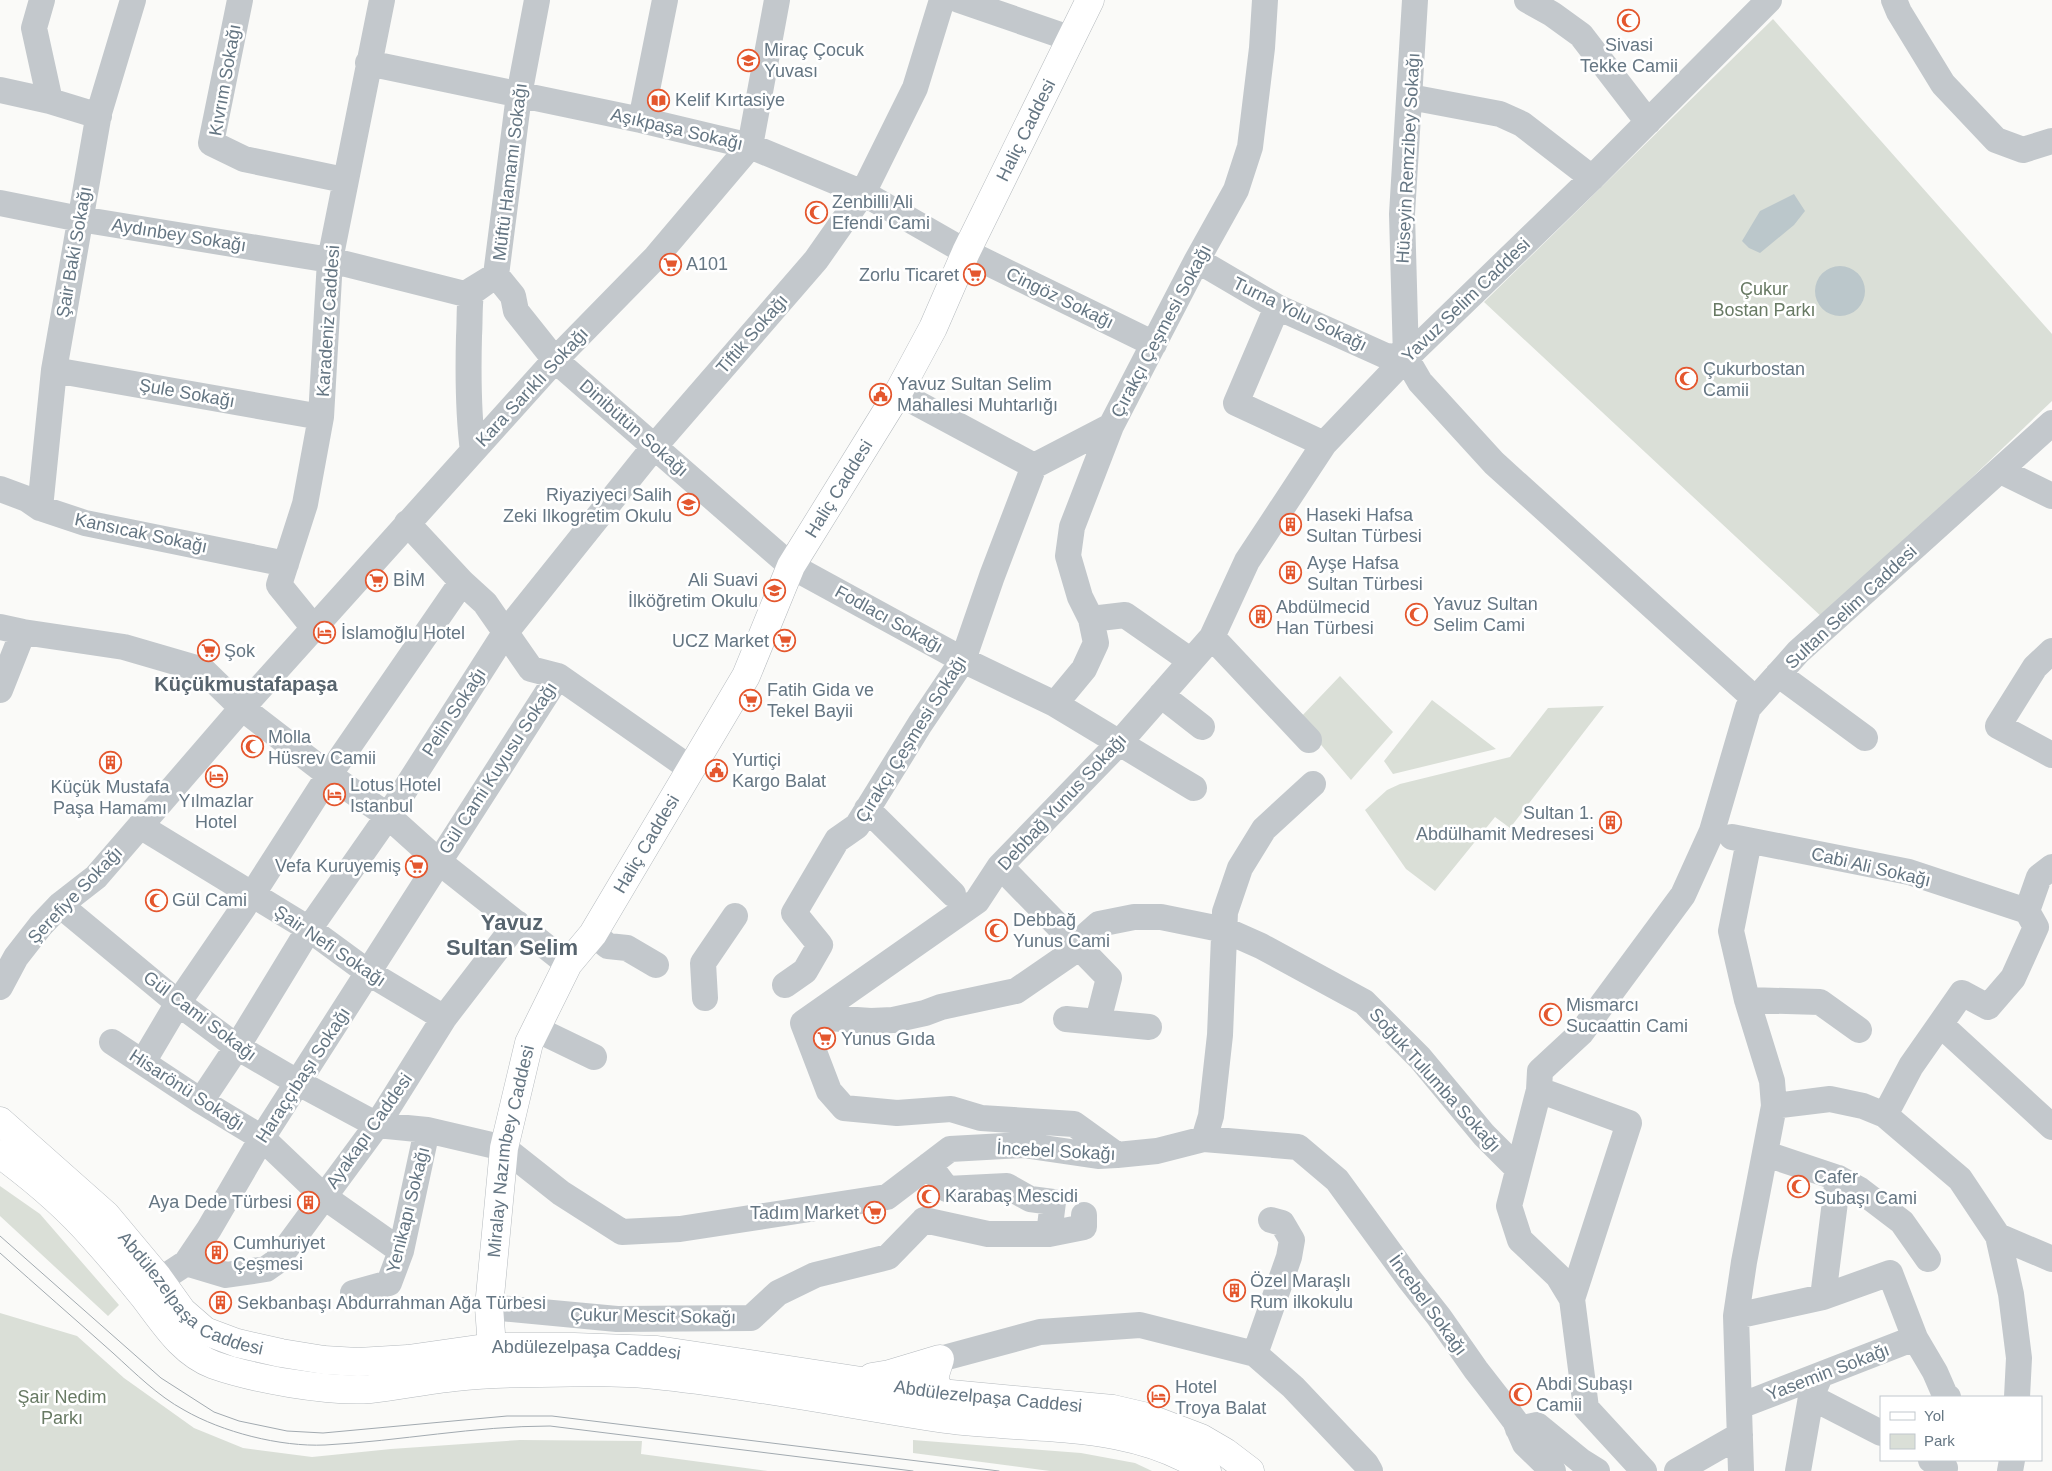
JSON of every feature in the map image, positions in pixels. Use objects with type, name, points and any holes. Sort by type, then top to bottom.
[{"type":"main road","name":"Haliç Caddesi","points":[[568,964],[593,934],[746,676],[791,566],[898,393],[933,328],[966,252],[1090,0]]},
{"type":"main road","name":"Miralay Nazımbey Caddesi","points":[[494,1360],[489,1307],[504,1148],[529,1043],[568,964]]},
{"type":"main road","name":"Abdülezelpaşa Caddesi","points":[[0,1121],[106,1215],[160,1280],[182,1312],[205,1331],[237,1342],[281,1353],[324,1360],[358,1362],[494,1360],[662,1375],[948,1419],[1097,1431],[1157,1446],[1179,1455],[1207,1471]]},
{"type":"main road","name":"Abdülezelpaşa Caddesi","points":[[0,1154],[61,1202],[119,1266],[178,1341],[193,1354],[210,1363],[238,1372],[287,1382],[337,1388],[367,1389],[494,1360],[574,1347],[657,1350],[940,1392],[1114,1409],[1144,1416],[1201,1438],[1225,1452],[1250,1471]]},
{"type":"main road","points":[[852,1380],[890,1374],[940,1359]]},
{"type":"main road","points":[[940,1359],[934,1378],[940,1392]]},
{"type":"street","points":[[42,0],[34,28],[50,101]]},
{"type":"street","name":"Şair Baki Sokağı","points":[[40,508],[54,370],[80,219],[99,116],[133,0]]},
{"type":"street","name":"Kıvrım Sokağı","points":[[240,0],[211,142],[244,158],[344,180]]},
{"type":"street","name":"Karadeniz Caddesi","points":[[314,628],[279,586],[305,504],[321,417],[330,260],[344,180],[382,0]]},
{"type":"street","name":"Müftü Hamamı Sokağı","points":[[473,451],[470,424],[468,311],[471,294],[496,275],[519,95],[537,0]]},
{"type":"street","points":[[642,120],[665,0]]},
{"type":"street","points":[[750,146],[778,0]]},
{"type":"street","name":"Tiftik Sokağı","points":[[505,634],[654,447],[816,260],[863,193],[915,88],[942,0]]},
{"type":"street","points":[[960,0],[1072,38]]},
{"type":"street","name":"Çırakçı Çeşmesi Sokağı","points":[[785,985],[805,971],[820,945],[794,913],[837,840],[858,826],[867,808],[963,660],[992,576],[1034,466],[1111,426],[1197,260],[1236,190],[1250,147],[1262,48],[1265,0]]},
{"type":"street","name":"Hüseyin Remzibey Sokağı","points":[[1415,0],[1402,214],[1406,358],[1420,382],[1494,463],[1754,699]]},
{"type":"street","points":[[1527,0],[1581,34],[1648,122]]},
{"type":"street","points":[[1894,0],[1899,12],[1943,84],[1996,140],[2023,150],[2052,141]]},
{"type":"street","name":"Yavuz Selim Caddesi","points":[[1212,637],[1247,561],[1324,444],[1406,358],[1592,178],[1766,2]]},
{"type":"street","name":"Aşıkpaşa Sokağı","points":[[368,63],[642,120],[750,146],[863,193],[966,252]]},
{"type":"street","points":[[0,90],[50,101],[99,116]]},
{"type":"street","points":[[1410,97],[1500,114],[1522,124],[1592,178]]},
{"type":"street","name":"Kara Sarıklı Sokağı","points":[[314,628],[555,360],[656,257],[750,146]]},
{"type":"street","name":"Aydınbey Sokağı","points":[[0,203],[80,219],[330,260],[465,294],[496,275]]},
{"type":"street","name":"Cingöz Sokağı","points":[[966,252],[1154,344]]},
{"type":"street","name":"Turna Yolu Sokağı","points":[[1197,260],[1277,306],[1386,356],[1406,358]]},
{"type":"street","name":"Dinibütün Sokağı","points":[[496,275],[513,296],[516,311],[555,360],[791,566]]},
{"type":"street","points":[[1277,306],[1236,403],[1324,444]]},
{"type":"street","name":"Şule Sokağı","points":[[54,370],[321,417]]},
{"type":"street","points":[[898,393],[1034,466]]},
{"type":"street","name":"Sultan Selim Caddesi","points":[[1572,1299],[1558,1276],[1520,1240],[1509,1206],[1538,1090],[1540,1071],[1581,1033],[1683,895],[1712,831],[1748,708],[1754,699],[1798,652],[2001,471],[2052,423]]},
{"type":"street","points":[[1055,704],[1084,669],[1096,643],[1091,619],[1080,597],[1068,556],[1072,527],[1111,426]]},
{"type":"street","points":[[2001,471],[2052,496]]},
{"type":"street","name":"Kansıcak Sokağı","points":[[0,489],[27,499],[40,508],[85,523],[286,564]]},
{"type":"street","points":[[407,524],[462,582],[485,603],[531,669],[558,676],[691,769]]},
{"type":"street","name":"Fodlacı Sokağı","points":[[791,566],[963,660],[1055,704],[1194,788]]},
{"type":"street","points":[[143,1062],[178,1003],[462,582]]},
{"type":"street","points":[[1091,619],[1125,615],[1191,661]]},
{"type":"street","name":"Şerefiye Sokağı","points":[[0,987],[8,950],[96,877],[314,628]]},
{"type":"street","points":[[0,690],[12,629],[124,647],[203,670],[242,708],[330,775],[388,816],[438,861],[568,964]]},
{"type":"street","name":"Pelin Sokağı","points":[[201,1101],[237,1047],[309,929],[388,816],[505,634]]},
{"type":"street","points":[[1212,637],[1309,740]]},
{"type":"street","name":"Debbağ Yunus Sokağı","points":[[808,1020],[977,901],[1000,866],[1120,742],[1212,637]]},
{"type":"street","points":[[2052,651],[2035,667],[1998,726],[2052,755]]},
{"type":"street","points":[[1778,674],[1865,738]]},
{"type":"street","name":"Gül Cami Kuyusu Sokağı","points":[[438,861],[558,676]]},
{"type":"street","points":[[1161,695],[1202,727]]},
{"type":"street","points":[[1204,1138],[1211,1116],[1220,1035],[1225,912],[1243,870],[1264,829],[1313,784]]},
{"type":"street","points":[[867,808],[953,894]]},
{"type":"street","name":"Şair Nefi Sokağı","points":[[140,826],[309,929],[369,973],[444,1018]]},
{"type":"street","name":"Cabi Ali Sokağı","points":[[1712,831],[1749,841],[1909,872],[2027,911]]},
{"type":"street","points":[[1741,1471],[1736,1316],[1744,1262],[1774,1106],[1772,1081],[1730,931],[1749,841]]},
{"type":"street","name":"Haraççıbaşı Sokağı","points":[[160,1280],[186,1263],[209,1229],[262,1138],[369,973],[438,861]]},
{"type":"street","points":[[1000,866],[1109,978],[1098,1021]]},
{"type":"street","points":[[1885,1114],[1911,1066],[1942,1025],[1962,993],[1988,1007],[2013,978],[2036,927],[2027,911],[2040,878],[2052,867]]},
{"type":"street","name":"Gül Cami Sokağı","points":[[60,905],[178,1003],[237,1047],[377,1125]]},
{"type":"street","points":[[705,998],[703,963],[736,916]]},
{"type":"street","name":"Soğuk Tulumba Sokağı","points":[[808,1020],[893,1020],[925,1013],[941,1007],[1016,992],[1077,944],[1099,924],[1134,917],[1160,916],[1225,930],[1261,946],[1364,1002],[1420,1058],[1484,1134],[1518,1169]]},
{"type":"street","name":"Ayakapı Caddesi","points":[[186,1263],[226,1275],[266,1269],[276,1262],[377,1125],[444,1018],[517,923]]},
{"type":"street","points":[[593,934],[608,946],[627,948],[656,965]]},
{"type":"street","points":[[1748,1000],[1820,1002],[1859,1030]]},
{"type":"street","points":[[1066,1019],[1149,1027]]},
{"type":"street","points":[[808,1020],[830,1091],[844,1108],[897,1113],[951,1109],[981,1118],[1074,1124],[1117,1155]]},
{"type":"street","points":[[1942,1025],[2052,1127]]},
{"type":"street","points":[[536,1029],[594,1057]]},
{"type":"street","name":"Hisarönü Sokağı","points":[[112,1042],[201,1101],[262,1138],[323,1196],[401,1251]]},
{"type":"street","points":[[1538,1090],[1629,1123],[1572,1299],[1586,1408],[1644,1471]]},
{"type":"street","points":[[1774,1106],[1830,1099],[1863,1106],[1885,1114],[1960,1179],[1998,1236],[2010,1294],[2019,1358],[2017,1396]]},
{"type":"street","points":[[377,1125],[428,1130],[504,1148]]},
{"type":"street","name":"Yenikapı Sokağı","points":[[353,1293],[389,1283],[401,1251],[428,1130]]},
{"type":"street","name":"İncebel Sokağı","points":[[504,1148],[561,1193],[622,1232],[680,1229],[887,1197],[950,1149],[1023,1145],[1098,1156],[1157,1151],[1204,1138],[1298,1147],[1337,1180],[1410,1280],[1440,1317],[1497,1397],[1518,1429],[1525,1444],[1553,1471]]},
{"type":"street","points":[[1766,1154],[1838,1178],[1860,1190],[1902,1222],[1928,1259]]},
{"type":"street","points":[[929,1165],[947,1189],[1007,1186],[1030,1200],[1053,1202],[1049,1234]]},
{"type":"street","points":[[1823,1297],[1838,1178]]},
{"type":"street","points":[[896,1189],[924,1220],[988,1234],[1049,1234],[1084,1227],[1084,1215]]},
{"type":"street","name":"Çukur Mescit Sokağı","points":[[489,1307],[617,1319],[751,1318],[778,1293],[815,1275],[888,1257],[924,1220]]},
{"type":"street","points":[[1255,1354],[1289,1257],[1292,1240],[1282,1223],[1271,1220]]},
{"type":"street","points":[[1998,1236],[2052,1259]]},
{"type":"street","points":[[1736,1316],[1823,1297],[1890,1274],[1915,1338],[1935,1372],[1945,1396]]},
{"type":"street","points":[[940,1359],[1040,1332],[1140,1325],[1255,1354],[1293,1387],[1366,1464],[1370,1471]]},
{"type":"street","name":"Yasemin Sokağı","points":[[1740,1406],[1816,1386],[1915,1338]]},
{"type":"street","points":[[1798,1471],[1816,1386],[1880,1432]]},
{"type":"street","points":[[1518,1429],[1537,1425],[1581,1461],[1597,1471]]},
{"type":"street","points":[[1677,1471],[1740,1436]]},
{"type":"street","points":[[1933,1461],[1945,1468],[1943,1471]]},
{"type":"green space","name":"Çukur Bostan Parkı","points":[[1773,19],[2052,334],[2052,401],[1824,619],[1484,302]]},
{"type":"green space","points":[[1340,676],[1393,732],[1351,780],[1299,719]]},
{"type":"green space","points":[[1432,700],[1496,749],[1393,774],[1384,761]]},
{"type":"green space","points":[[1604,706],[1510,828],[1495,817],[1435,891],[1406,869],[1365,810],[1387,790],[1400,784],[1510,757],[1548,708]]},
{"type":"green space","points":[[0,1186],[40,1214],[119,1305],[108,1316],[0,1216]]},
{"type":"green space","name":"Şair Nedim Parkı","points":[[0,1313],[77,1336],[124,1378],[194,1428],[243,1448],[312,1457],[391,1449],[520,1440],[642,1441],[641,1454],[768,1471],[0,1471]]},
{"type":"green space","points":[[913,1440],[1081,1453],[1135,1463],[1152,1471],[1050,1471],[913,1453]]},
{"type":"shaded area","points":[[1794,194],[1805,211],[1794,225],[1760,253],[1749,248],[1742,241],[1760,211]]},
{"type":"shaded area","points":[[1835,266],[1845,266],[1858,273],[1865,286],[1865,296],[1858,309],[1845,316],[1835,316],[1826,312],[1819,305],[1815,296],[1815,286],[1819,277],[1826,270]]},
{"type":"tram line","points":[[0,1236],[161,1378],[214,1412],[239,1421],[287,1431],[323,1433],[507,1416],[552,1416],[999,1471]]},
{"type":"tram line","points":[[0,1253],[165,1398],[199,1418],[216,1425],[271,1441],[325,1445],[494,1428],[550,1426],[913,1471]]},
{"type":"place","name":"Sivasi Tekke Camii","points":[[1629,20]]},
{"type":"place","name":"Miraç Çocuk Yuvası","points":[[748,60]]},
{"type":"place","name":"Kelif Kırtasiye","points":[[659,100]]},
{"type":"place","name":"Zenbilli Ali Efendi Cami","points":[[816,212]]},
{"type":"place","name":"A101","points":[[670,264]]},
{"type":"place","name":"Zorlu Ticaret","points":[[975,275]]},
{"type":"place","name":"Çukurbostan Camii","points":[[1687,379]]},
{"type":"place","name":"Yavuz Sultan Selim Mahallesi Muhtarlığı","points":[[881,394]]},
{"type":"place","name":"Riyaziyeci Salih Zeki Ilkogretim Okulu","points":[[688,505]]},
{"type":"place","name":"Haseki Hafsa Sultan Türbesi","points":[[1290,525]]},
{"type":"place","name":"Ayşe Hafsa Sultan Türbesi","points":[[1291,573]]},
{"type":"place","name":"BİM","points":[[377,580]]},
{"type":"place","name":"Ali Suavi İlköğretim Okulu","points":[[774,590]]},
{"type":"place","name":"Yavuz Sultan Selim Cami","points":[[1417,614]]},
{"type":"place","name":"Abdülmecid Han Türbesi","points":[[1260,617]]},
{"type":"place","name":"İslamoğlu Hotel","points":[[325,633]]},
{"type":"place","name":"UCZ Market","points":[[785,641]]},
{"type":"place","name":"Şok","points":[[208,651]]},
{"type":"place","name":"Fatih Gida ve Tekel Bayii","points":[[751,700]]},
{"type":"place","name":"Molla Hüsrev Camii","points":[[252,747]]},
{"type":"place","name":"Küçük Mustafa Paşa Hamamı","points":[[110,762]]},
{"type":"place","name":"Yurtiçi Kargo Balat","points":[[716,770]]},
{"type":"place","name":"Yılmazlar Hotel","points":[[216,776]]},
{"type":"place","name":"Lotus Hotel Istanbul","points":[[334,795]]},
{"type":"place","name":"Sultan 1. Abdülhamit Medresesi","points":[[1610,823]]},
{"type":"place","name":"Vefa Kuruyemiş","points":[[417,866]]},
{"type":"place","name":"Gül Cami","points":[[156,900]]},
{"type":"place","name":"Debbağ Yunus Cami","points":[[997,930]]},
{"type":"place","name":"Mismarcı Sucaattin Cami","points":[[1550,1015]]},
{"type":"place","name":"Yunus Gıda","points":[[825,1039]]},
{"type":"place","name":"Cafer Subaşı Cami","points":[[1798,1187]]},
{"type":"place","name":"Karabaş Mescidi","points":[[929,1196]]},
{"type":"place","name":"Aya Dede Türbesi","points":[[308,1202]]},
{"type":"place","name":"Tadım Market","points":[[875,1213]]},
{"type":"place","name":"Cumhuriyet Çeşmesi","points":[[217,1253]]},
{"type":"place","name":"Özel Maraşlı Rum ilkokulu","points":[[1234,1291]]},
{"type":"place","name":"Sekbanbaşı Abdurrahman Ağa Türbesi","points":[[221,1303]]},
{"type":"place","name":"Abdi Subaşı Camii","points":[[1520,1394]]},
{"type":"place","name":"Hotel Troya Balat","points":[[1159,1397]]},
{"type":"district","name":"Küçükmustafapaşa","points":[[246,684]]},
{"type":"district","name":"Yavuz Sultan Selim","points":[[512,934]]}]
